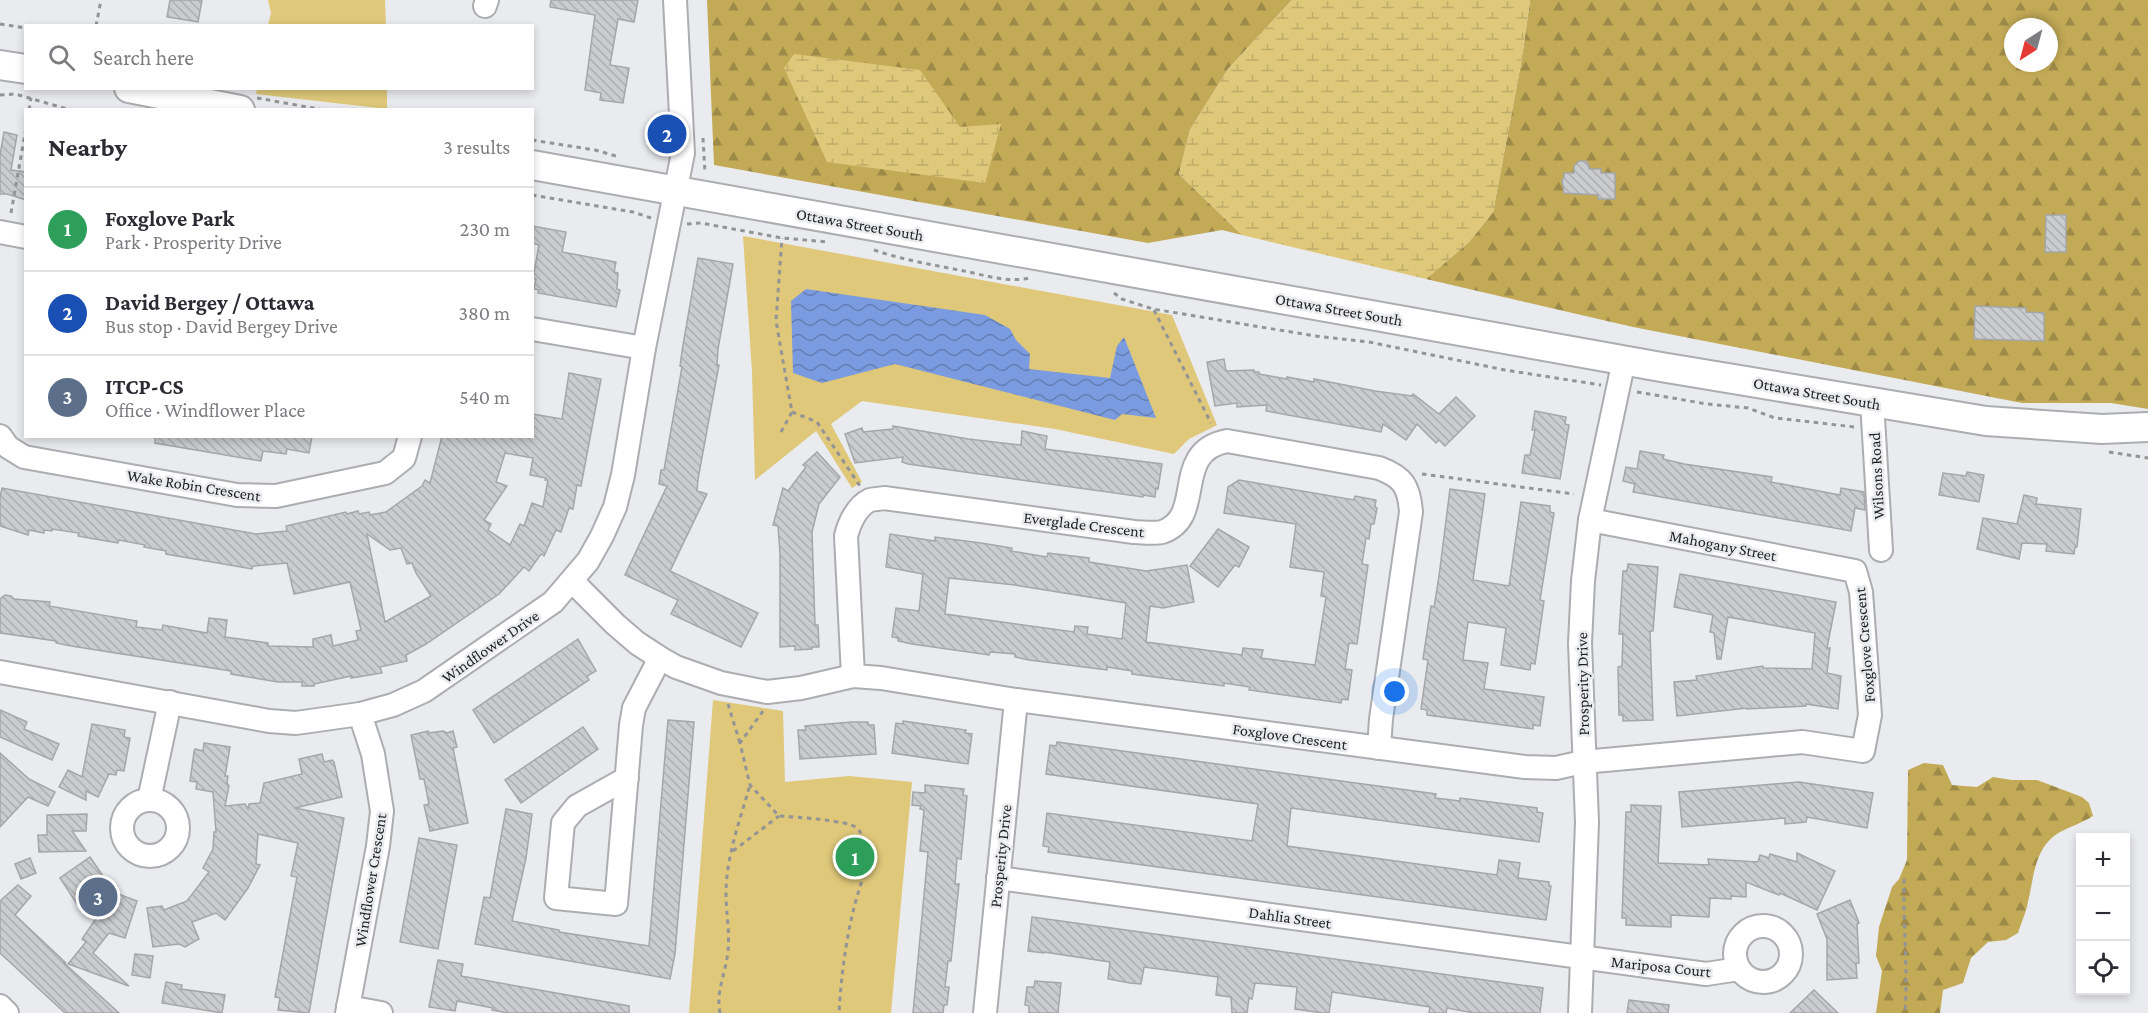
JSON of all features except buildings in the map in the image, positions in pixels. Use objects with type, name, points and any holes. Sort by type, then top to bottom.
[{"type":"main road","points":[[0,65],[24,69]]},
{"type":"main road","points":[[144,90],[244,103]]},
{"type":"main road","name":"Ottawa Street South","points":[[534,165],[674,191],[782,224],[1986,421],[2102,429],[2148,427]]},
{"type":"street","name":"Windflower Drive","points":[[0,672],[269,721],[297,723],[360,714],[393,705],[424,691],[553,602],[588,561],[597,545],[615,507],[623,475],[644,348],[683,153],[675,0]]},
{"type":"street","points":[[3,231],[24,236]]},
{"type":"street","points":[[534,329],[644,348]]},
{"type":"street","name":"Prosperity Drive","points":[[1580,1013],[1587,822],[1580,642],[1583,581],[1590,520],[1624,360]]},
{"type":"street","name":"Wilsons Road","points":[[1872,402],[1881,550]]},
{"type":"street","name":"Wake Robin Crescent","points":[[0,436],[8,447],[24,457],[237,495],[262,497],[385,473],[404,458],[409,438]]},
{"type":"street","name":"Everglade Crescent","points":[[869,500],[884,498],[1150,533],[1162,532],[1183,515],[1199,456],[1215,443],[1227,441],[1392,472],[1403,481],[1410,495],[1411,512],[1379,748]]},
{"type":"street","points":[[853,676],[846,536],[849,524],[856,513],[869,500]]},
{"type":"street","name":"Mahogany Street","points":[[1590,520],[1856,571]]},
{"type":"street","name":"Foxglove Crescent","points":[[572,581],[615,624],[637,643],[660,658],[676,667],[721,682],[767,692],[801,688],[853,676],[1379,748],[1525,767],[1556,768],[1583,762],[1802,742],[1863,751],[1870,715],[1861,592],[1856,571]]},
{"type":"street","points":[[627,778],[577,806],[563,823],[556,898],[616,904],[634,708],[660,658]]},
{"type":"street","name":"Prosperity Drive","points":[[985,1013],[1016,700]]},
{"type":"street","points":[[149,800],[170,702]]},
{"type":"street","name":"Windflower Crescent","points":[[347,1010],[378,846],[382,811],[372,747],[360,714]]},
{"type":"street","name":"Dahlia Street","points":[[998,878],[1582,958]]},
{"type":"street","name":"Mariposa Court","points":[[1582,958],[1706,974],[1738,969]]},
{"type":"street","points":[[0,1006],[7,1013]]},
{"type":"street","points":[[347,1010],[381,1013]]},
{"type":"path","points":[[96,24],[101,0]]},
{"type":"path","points":[[0,24],[24,28]]},
{"type":"path","points":[[0,96],[15,94],[64,108]]},
{"type":"path","points":[[29,108],[31,98]]},
{"type":"path","points":[[244,103],[301,108]]},
{"type":"path","points":[[3,231],[24,137]]},
{"type":"path","points":[[534,140],[595,150],[620,157]]},
{"type":"path","points":[[534,195],[650,217]]},
{"type":"path","points":[[684,223],[782,224],[808,242],[838,242]]},
{"type":"path","points":[[781,432],[792,412],[776,321],[782,224]]},
{"type":"path","points":[[868,248],[897,258],[1001,278],[1021,279],[1037,275]]},
{"type":"path","points":[[1108,288],[1122,299],[1154,309],[1315,336],[1369,342],[1505,370],[1599,385]]},
{"type":"path","points":[[1154,309],[1211,423]]},
{"type":"path","points":[[792,412],[817,422],[869,500]]},
{"type":"path","points":[[1422,474],[1574,494]]},
{"type":"path","points":[[720,1013],[719,992],[727,960],[729,938],[726,893],[731,852],[750,785],[721,682]]},
{"type":"path","points":[[740,743],[763,711]]},
{"type":"path","points":[[750,785],[779,816],[855,826],[862,835],[866,849],[865,866],[852,912],[844,958],[839,1013]]},
{"type":"path","points":[[731,852],[779,816]]},
{"type":"path","points":[[1904,879],[1905,1013]]},
{"type":"green space","points":[[268,0],[385,0],[386,24],[268,24],[271,13]]},
{"type":"green space","points":[[707,0],[1292,0],[1228,69],[1190,130],[1179,174],[1242,235],[1222,230],[1148,243],[714,165]]},
{"type":"green space","points":[[1292,0],[1530,0],[1522,58],[1493,212],[1469,242],[1426,279],[1242,235],[1179,174],[1190,130],[1228,69]]},
{"type":"green space","points":[[1530,0],[2148,0],[2148,409],[2111,403],[2022,403],[1633,327],[1426,279],[1469,242],[1493,212],[1522,58]]},
{"type":"green space","points":[[794,54],[920,70],[960,127],[1001,124],[985,183],[827,162],[784,68]]},
{"type":"green space","points":[[257,90],[387,90],[387,108],[378,108],[256,94]]},
{"type":"green space","points":[[743,236],[1172,315],[1217,425],[1189,439],[1174,454],[1055,429],[862,401],[831,424],[862,482],[852,488],[816,431],[755,480],[752,372]]},
{"type":"green space","points":[[713,700],[783,711],[785,782],[849,776],[912,782],[891,1013],[689,1013]]},
{"type":"green space","points":[[1924,763],[1943,765],[1952,785],[1977,787],[1993,777],[2037,780],[2082,797],[2089,803],[2093,816],[2051,838],[2036,863],[2027,906],[2018,933],[2006,940],[1988,942],[1971,958],[1963,983],[1943,990],[1940,1013],[1876,1013],[1882,971],[1876,956],[1879,927],[1892,887],[1899,879],[1907,860],[1908,770]]},
{"type":"water","points":[[806,289],[985,315],[1010,329],[1016,340],[1030,354],[1029,369],[1110,378],[1117,346],[1124,337],[1156,418],[1122,414],[1115,420],[895,364],[822,383],[793,373],[791,301]]},
{"type":"place","name":"David Bergey / Ottawa","points":[[667,134]]},
{"type":"place","name":"Foxglove Park","points":[[855,857]]},
{"type":"place","name":"ITCP-CS","points":[[98,897]]}]
